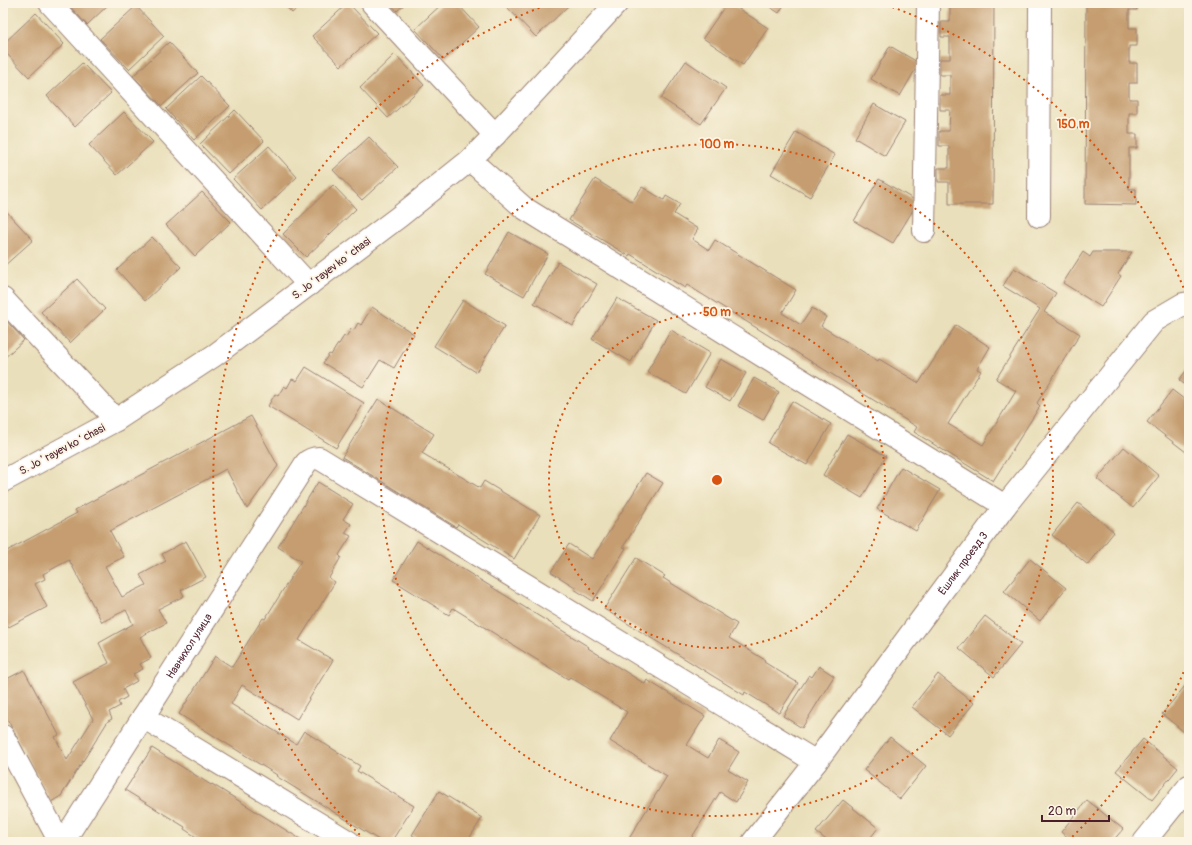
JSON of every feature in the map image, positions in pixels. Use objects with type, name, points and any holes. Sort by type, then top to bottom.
[{"type":"street","points":[[50,3],[308,285]]},
{"type":"street","points":[[372,3],[495,135]]},
{"type":"street","name":"S. Joʻrayev koʻchasi","points":[[3,481],[116,420],[215,355],[400,216],[470,160],[617,3]]},
{"type":"street","points":[[924,231],[928,3]]},
{"type":"street","points":[[1040,3],[1040,216]]},
{"type":"street","points":[[470,160],[524,208],[1004,506]]},
{"type":"street","points":[[3,299],[116,420]]},
{"type":"street","name":"Ёшлик проезд 3","points":[[753,842],[816,762],[1004,506],[1154,321],[1183,304],[1189,304]]},
{"type":"street","name":"Навнихол улица","points":[[62,842],[306,463],[314,458],[319,458],[816,762]]},
{"type":"street","points":[[143,717],[349,842]]},
{"type":"street","points":[[3,736],[62,842]]},
{"type":"street","points":[[1144,842],[1189,786]]},
{"type":"building","points":[[67,3],[110,3],[87,25]]},
{"type":"building","points":[[283,3],[303,3],[292,13]]},
{"type":"building","points":[[348,3],[377,33],[341,66],[312,36]]},
{"type":"building","points":[[390,3],[406,3],[397,11]]},
{"type":"building","points":[[443,3],[457,3],[479,27],[444,60],[415,29]]},
{"type":"building","points":[[507,3],[571,3],[536,37],[505,5]]},
{"type":"building","points":[[727,3],[730,3],[768,28],[743,65],[703,38]]},
{"type":"building","points":[[764,3],[785,3],[779,13]]},
{"type":"building","points":[[950,3],[994,3],[993,204],[949,204],[949,182],[938,182],[938,168],[949,168],[949,146],[939,146],[939,131],[949,131],[950,110],[940,110],[940,95],[950,95],[950,75],[940,75],[940,59],[950,59],[950,37],[941,37],[941,22],[950,22]]},
{"type":"building","points":[[1086,3],[1137,3],[1137,10],[1129,10],[1129,28],[1137,28],[1137,46],[1129,46],[1129,63],[1137,63],[1137,83],[1129,83],[1129,99],[1137,99],[1137,113],[1129,113],[1129,134],[1137,134],[1137,148],[1129,148],[1129,189],[1136,189],[1136,205],[1085,204]]},
{"type":"building","points":[[136,6],[164,36],[129,69],[100,39]]},
{"type":"building","points":[[36,13],[64,44],[29,77],[3,50],[3,44]]},
{"type":"building","points":[[169,42],[198,73],[162,106],[133,76]]},
{"type":"building","points":[[890,46],[919,63],[900,96],[871,79]]},
{"type":"building","points":[[395,54],[424,85],[388,118],[360,88]]},
{"type":"building","points":[[686,61],[726,88],[701,124],[661,98]]},
{"type":"building","points":[[82,63],[111,93],[75,127],[47,96]]},
{"type":"building","points":[[201,76],[230,106],[194,140],[166,109]]},
{"type":"building","points":[[874,104],[905,122],[885,156],[855,138]]},
{"type":"building","points":[[235,110],[264,141],[229,174],[200,144]]},
{"type":"building","points":[[124,112],[153,142],[117,175],[89,145]]},
{"type":"building","points":[[796,132],[835,155],[810,197],[771,174]]},
{"type":"building","points":[[369,137],[398,167],[362,200],[333,170]]},
{"type":"building","points":[[269,146],[297,177],[262,210],[233,179]]},
{"type":"building","points":[[595,179],[632,202],[642,187],[664,200],[666,196],[680,204],[674,214],[698,229],[692,239],[709,250],[715,240],[796,290],[782,313],[801,325],[812,308],[826,317],[821,326],[878,361],[879,359],[919,383],[956,325],[990,347],[977,369],[981,371],[948,424],[983,445],[1016,391],[996,379],[1040,309],[1003,286],[1014,268],[1056,293],[1044,312],[1080,334],[1037,403],[1040,406],[993,481],[914,432],[917,427],[687,285],[685,288],[630,254],[629,256],[569,220]]},
{"type":"building","points":[[879,179],[918,202],[893,243],[854,221]]},
{"type":"building","points":[[333,185],[356,209],[306,257],[283,234]]},
{"type":"building","points":[[202,192],[231,222],[195,256],[166,225]]},
{"type":"building","points":[[4,209],[33,240],[3,267],[3,210]]},
{"type":"building","points":[[509,232],[548,254],[524,296],[485,274]]},
{"type":"building","points":[[152,237],[181,267],[145,301],[117,270]]},
{"type":"building","points":[[1083,252],[1090,257],[1093,252],[1132,252],[1118,274],[1121,276],[1101,307],[1063,283]]},
{"type":"building","points":[[558,262],[597,284],[573,326],[534,303]]},
{"type":"building","points":[[77,279],[105,309],[70,343],[41,312]]},
{"type":"building","points":[[617,298],[656,320],[631,362],[592,339]]},
{"type":"building","points":[[463,300],[505,326],[476,372],[434,346]]},
{"type":"building","points":[[372,307],[414,334],[394,368],[380,360],[363,387],[323,363],[329,354],[331,355],[344,336],[346,337],[351,329],[354,330],[358,323],[361,325]]},
{"type":"building","points":[[3,317],[24,340],[3,359]]},
{"type":"building","points":[[671,330],[710,353],[686,394],[647,372]]},
{"type":"building","points":[[721,359],[746,373],[730,401],[705,387]]},
{"type":"building","points":[[306,367],[364,403],[336,448],[268,406],[275,394],[278,396],[284,386],[287,388],[292,379],[297,381]]},
{"type":"building","points":[[1189,367],[1189,388],[1179,380]]},
{"type":"building","points":[[754,378],[779,392],[763,420],[738,406]]},
{"type":"building","points":[[1172,390],[1189,403],[1189,448],[1186,452],[1147,422]]},
{"type":"building","points":[[378,399],[434,434],[422,453],[480,488],[484,481],[540,515],[514,559],[458,524],[456,527],[342,457]]},
{"type":"building","points":[[792,401],[831,424],[807,465],[768,443]]},
{"type":"building","points":[[251,416],[278,466],[247,509],[226,469],[110,531],[124,557],[105,566],[122,597],[146,585],[140,575],[166,561],[162,554],[186,541],[206,577],[181,590],[184,596],[158,609],[166,623],[140,637],[151,658],[140,664],[143,669],[133,674],[137,681],[123,689],[127,697],[118,702],[120,706],[109,712],[112,719],[108,721],[61,796],[51,802],[3,711],[3,681],[24,670],[59,735],[55,737],[67,760],[93,719],[73,682],[109,663],[99,643],[133,624],[126,610],[102,622],[69,560],[43,574],[45,579],[35,584],[47,607],[3,630],[3,553],[77,513],[75,510]]},
{"type":"building","points":[[847,434],[886,456],[862,498],[823,475]]},
{"type":"building","points":[[1124,447],[1159,476],[1133,508],[1097,479]]},
{"type":"building","points":[[901,467],[940,490],[916,531],[877,509]]},
{"type":"building","points":[[646,473],[663,483],[623,547],[626,548],[593,601],[574,589],[575,587],[551,572],[569,544],[592,559]]},
{"type":"building","points":[[318,482],[353,504],[343,519],[351,524],[345,533],[351,536],[339,555],[341,557],[329,578],[335,582],[299,640],[333,660],[297,719],[242,685],[231,704],[296,744],[304,731],[360,766],[357,771],[414,806],[391,842],[382,842],[179,714],[215,656],[232,667],[263,618],[265,619],[301,561],[278,547]]},
{"type":"building","points":[[1078,503],[1114,532],[1088,565],[1052,535]]},
{"type":"building","points":[[417,541],[589,647],[588,648],[645,684],[647,680],[705,716],[687,745],[708,758],[719,740],[739,752],[728,770],[748,782],[736,802],[720,792],[689,842],[627,842],[667,776],[610,741],[627,712],[570,677],[568,679],[453,608],[449,615],[393,580]]},
{"type":"building","points":[[636,558],[665,576],[663,578],[737,624],[729,638],[765,660],[764,662],[798,683],[779,713],[745,692],[744,695],[604,609]]},
{"type":"building","points":[[1030,559],[1066,588],[1040,621],[1004,591]]},
{"type":"building","points":[[985,616],[1021,644],[994,677],[959,648]]},
{"type":"building","points":[[819,666],[834,676],[802,728],[783,716],[809,675],[812,677]]},
{"type":"building","points":[[938,674],[974,703],[948,735],[912,707]]},
{"type":"building","points":[[1189,681],[1189,736],[1162,714]]},
{"type":"building","points":[[890,737],[926,766],[900,799],[864,770]]},
{"type":"building","points":[[1143,739],[1178,768],[1152,800],[1116,771]]},
{"type":"building","points":[[152,748],[305,842],[204,842],[184,829],[185,827],[125,790]]},
{"type":"building","points":[[439,791],[482,818],[467,842],[423,842],[412,835]]},
{"type":"building","points":[[843,800],[878,828],[867,842],[829,842],[816,832]]},
{"type":"building","points":[[1087,800],[1123,829],[1112,842],[1073,842],[1061,832]]}]
